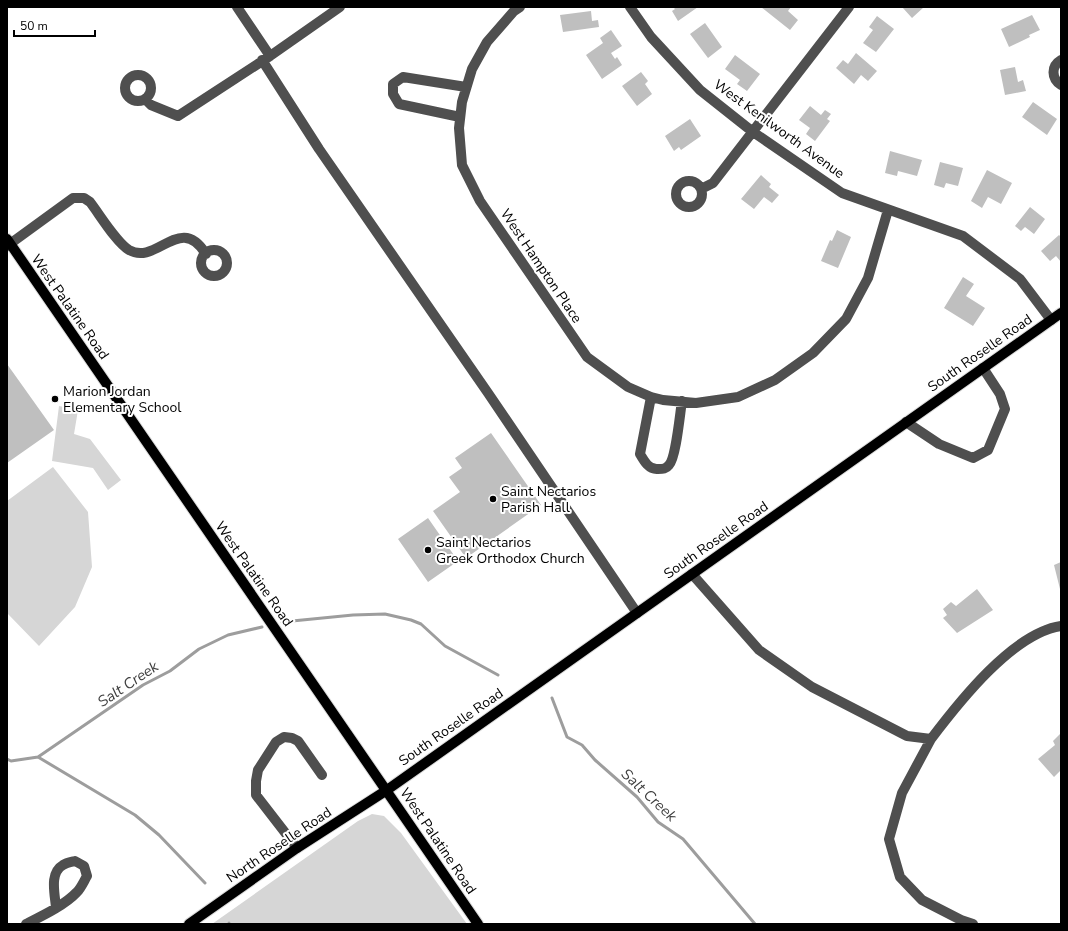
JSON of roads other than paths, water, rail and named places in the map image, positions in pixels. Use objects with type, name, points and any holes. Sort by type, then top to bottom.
[{"type":"main road","name":"West Palatine Road","points":[[8,243],[387,790],[478,924]]},
{"type":"main road","name":"South Roselle Road","points":[[387,790],[1061,313]]},
{"type":"main road","name":"North Roselle Road","points":[[189,924],[297,848],[387,790]]},
{"type":"street","points":[[236,7],[318,149],[488,393],[637,613]]},
{"type":"street","points":[[145,99],[151,105],[178,116],[340,7]]},
{"type":"street","name":"West Hampton Place","points":[[520,7],[514,11],[487,42],[472,69],[462,102],[460,117],[459,128],[462,166],[480,201],[586,357],[628,387],[651,397],[696,403],[738,397],[775,380],[813,353],[846,319],[868,278],[888,210]]},
{"type":"street","name":"West Kenilworth Avenue","points":[[630,7],[651,37],[700,90],[753,132],[842,193],[963,236],[1020,279],[1051,320]]},
{"type":"street","points":[[700,189],[714,183],[849,7]]},
{"type":"street","points":[[1061,60],[1054,67],[1053,73],[1054,78],[1061,85]]},
{"type":"street","points":[[460,117],[398,104],[393,94],[393,84],[403,77],[466,87]]},
{"type":"street","points":[[8,243],[73,198],[84,198],[90,202],[118,240],[130,250],[144,254],[155,250],[172,240],[187,237],[200,245],[206,254]]},
{"type":"street","points":[[906,422],[939,444],[973,458],[988,450],[1005,409],[1000,394],[982,368]]},
{"type":"street","points":[[651,397],[640,454],[645,463],[654,469],[664,469],[670,464],[673,455],[682,401]]},
{"type":"street","points":[[692,574],[759,650],[812,687],[907,736],[931,739]]},
{"type":"street","points":[[973,924],[961,920],[922,900],[900,877],[889,839],[902,793],[931,739],[959,702],[1004,657],[1022,643],[1050,628],[1061,626]]},
{"type":"street","points":[[297,848],[256,795],[258,770],[276,742],[284,737],[292,738],[298,741],[322,775]]},
{"type":"street","points":[[26,924],[56,908]]},
{"type":"waterway","name":"Salt Creek","points":[[282,622],[353,615],[385,614],[411,620],[421,624],[445,646],[498,675]]},
{"type":"waterway","name":"Salt Creek","points":[[7,759],[11,761],[38,757],[143,685],[170,671],[199,649],[228,635],[262,627]]},
{"type":"waterway","name":"Salt Creek","points":[[552,698],[567,737],[582,745],[595,760],[637,797],[658,822],[683,839],[755,924]]},
{"type":"waterway","points":[[38,757],[135,815],[159,835],[205,883]]},
{"type":"place","name":"Marion Jordan Elementary School","points":[[55,399]]},
{"type":"place","name":"Saint Nectarios Parish Hall","points":[[493,499]]},
{"type":"place","name":"Saint Nectarios Greek Orthodox Church","points":[[428,550]]}]
